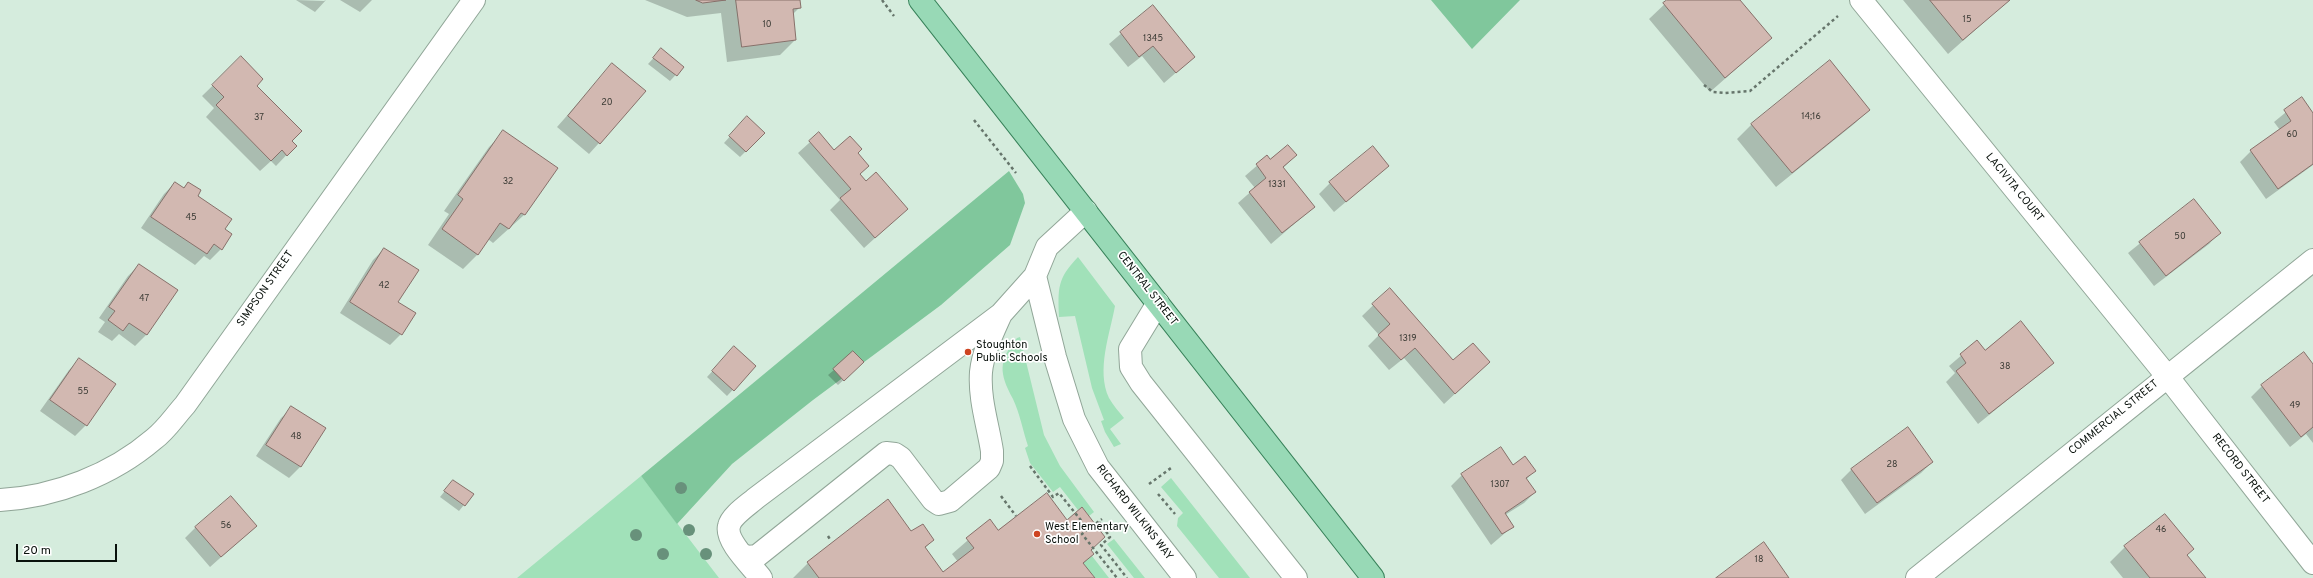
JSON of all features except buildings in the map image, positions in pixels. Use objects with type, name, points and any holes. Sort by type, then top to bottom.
[{"type":"main road","name":"CENTRAL STREET","points":[[920,0],[1373,578]]},
{"type":"street","name":"SIMPSON STREET","points":[[0,500],[65,489],[112,468],[155,439],[185,405],[474,0]]},
{"type":"street","name":"LACIVITA COURT","points":[[1861,0],[2167,376]]},
{"type":"street","points":[[761,578],[730,539],[729,526],[756,498],[1001,314],[1034,276],[1047,247],[1086,211]]},
{"type":"street","name":"COMMERCIAL STREET","points":[[1917,578],[2313,260]]},
{"type":"street","name":"RICHARD WILKINS WAY","points":[[1034,276],[1064,392],[1084,442],[1098,467],[1185,578]]},
{"type":"street","points":[[1158,303],[1130,349],[1131,367],[1141,383],[1296,578]]},
{"type":"street","points":[[743,555],[748,557],[757,556],[886,453],[895,454],[901,458],[933,500],[939,504],[950,501],[989,468],[992,462],[992,452],[981,390],[981,371],[986,352],[1001,314]]},
{"type":"street","name":"RECORD STREET","points":[[2167,376],[2313,563]]},
{"type":"path","points":[[1704,85],[1713,92],[1725,94],[1750,91],[1833,20]]},
{"type":"path","points":[[1030,466],[1053,497],[1059,493],[1088,529]]},
{"type":"path","points":[[1150,484],[1172,468]]},
{"type":"path","points":[[1000,495],[1016,516]]},
{"type":"path","points":[[1103,518],[1082,534],[1116,578]]},
{"type":"path","points":[[1099,522],[1110,537],[1101,544],[1127,578]]},
{"type":"green space","points":[[1431,0],[1520,0],[1472,49]]},
{"type":"green space","points":[[1009,171],[1023,194],[1025,203],[1010,245],[941,305],[813,400],[732,464],[677,524],[641,476]]},
{"type":"green space","points":[[1078,257],[1115,306],[1107,340],[1104,364],[1105,387],[1109,398],[1124,418],[1110,429],[1121,444],[1114,447],[1105,432],[1101,421],[1104,420],[1092,388],[1075,316],[1059,317],[1060,284],[1066,272]]},
{"type":"green space","points":[[1020,337],[1044,435],[1060,466],[1094,512],[1089,516],[1082,507],[1078,510],[1060,487],[1053,492],[1030,463],[1025,448],[1028,446],[1020,417],[1008,390],[1003,374],[1006,354],[1017,338]]},
{"type":"green space","points":[[641,476],[719,578],[517,578]]},
{"type":"green space","points":[[1171,478],[1250,578],[1219,578],[1177,526],[1178,518],[1183,513],[1161,487]]},
{"type":"green space","points":[[1114,539],[1145,578],[1134,578],[1107,544]]},
{"type":"green space","points":[[1092,556],[1109,578],[1095,578],[1083,563]]},
{"type":"place","name":"Stoughton Public Schools","points":[[968,352]]},
{"type":"place","name":"West Elementary School","points":[[1037,534]]}]
